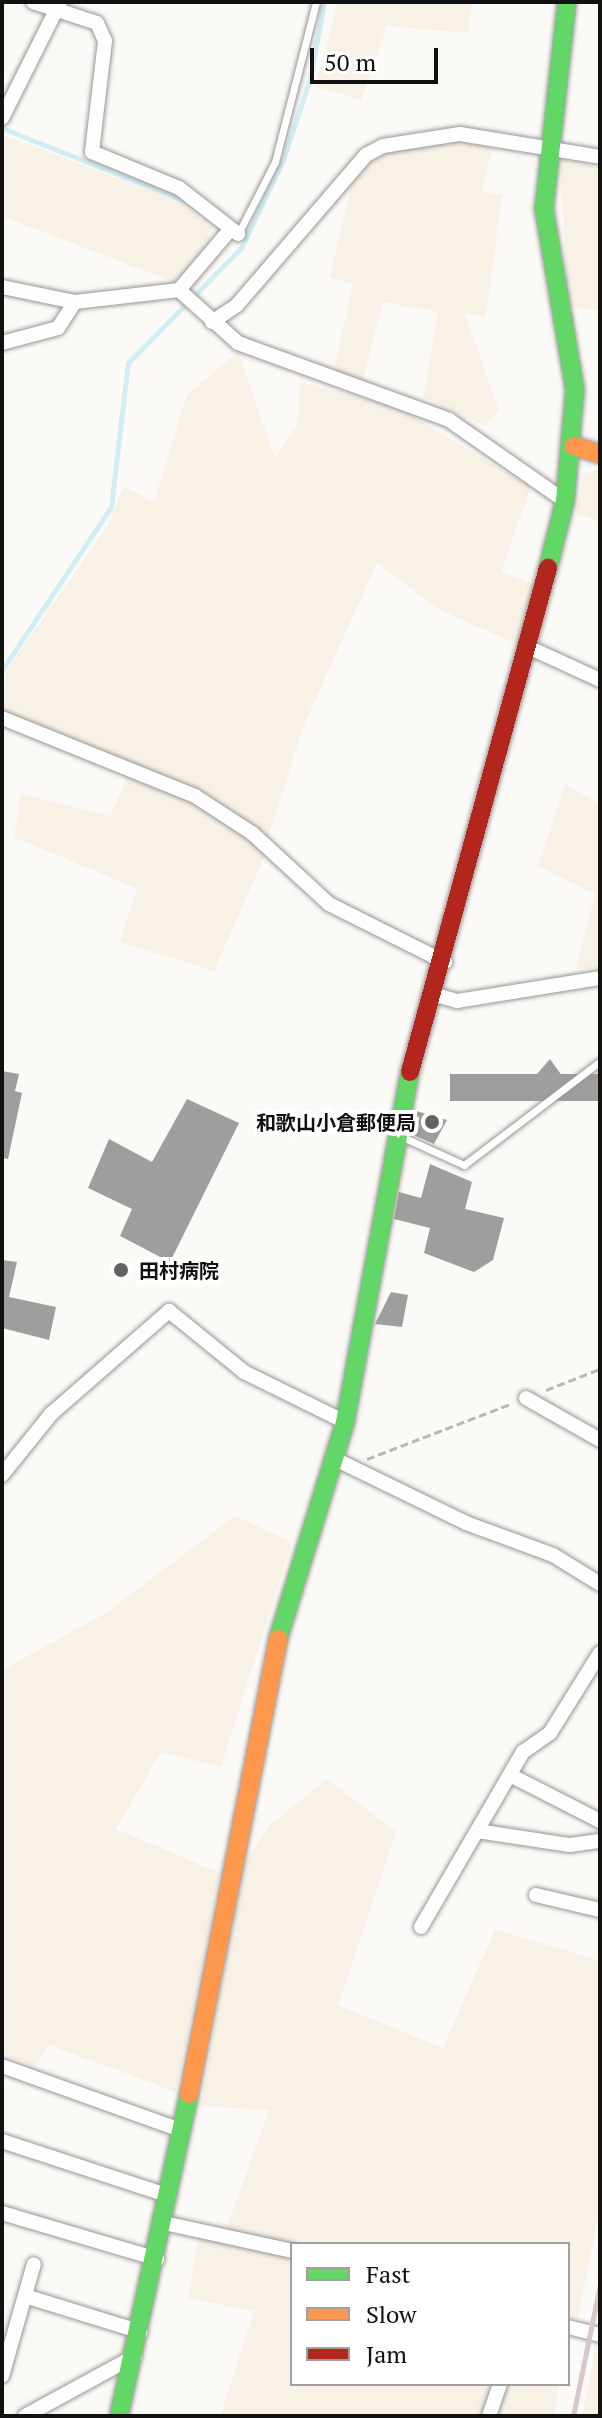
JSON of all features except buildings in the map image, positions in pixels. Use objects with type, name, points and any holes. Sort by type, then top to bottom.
[{"type":"street","points":[[2,287],[75,302],[182,292],[233,232],[179,188],[92,152],[105,41],[97,23],[59,6],[33,2]]},
{"type":"street","points":[[119,2416],[157,2259],[273,1655],[344,1462],[345,1422],[394,1133],[445,962],[565,501],[574,446],[575,390],[544,209],[547,149],[567,2]]},
{"type":"street","points":[[2,118],[59,6]]},
{"type":"street","points":[[208,318],[237,305],[366,155],[383,146],[440,134],[600,157]]},
{"type":"street","points":[[182,292],[208,318],[269,357],[449,420],[565,501]]},
{"type":"street","points":[[2,343],[58,328],[75,302]]},
{"type":"street","points":[[574,446],[600,454]]},
{"type":"street","points":[[528,647],[600,680]]},
{"type":"street","points":[[2,718],[195,796],[252,833],[329,904],[445,962]]},
{"type":"street","points":[[436,995],[457,1001],[600,978]]},
{"type":"street","points":[[2,1475],[51,1414],[169,1311],[244,1372],[345,1422]]},
{"type":"street","points":[[526,1398],[600,1440]]},
{"type":"street","points":[[344,1462],[466,1523],[553,1555],[600,1584]]},
{"type":"street","points":[[421,1927],[527,1747],[550,1733],[600,1653]]},
{"type":"street","points":[[510,1775],[600,1821]]},
{"type":"street","points":[[477,1831],[570,1845],[600,1841]]},
{"type":"street","points":[[536,1895],[600,1910]]},
{"type":"street","points":[[2,2066],[181,2130]]},
{"type":"street","points":[[2,2141],[169,2196]]},
{"type":"street","points":[[2,2213],[157,2259]]},
{"type":"street","points":[[164,2223],[290,2251]]},
{"type":"street","points":[[2,2376],[34,2264]]},
{"type":"street","points":[[25,2296],[141,2332]]},
{"type":"street","points":[[570,2328],[600,2335]]},
{"type":"street","points":[[25,2416],[135,2356]]},
{"type":"street","points":[[489,2416],[499,2386]]},
{"type":"lane","points":[[233,232],[275,162],[316,2]]},
{"type":"lane","points":[[394,1133],[444,1150],[464,1165],[599,1062]]},
{"type":"path","points":[[344,1462],[600,1369]]},
{"type":"shaded area","points":[[338,2],[473,2],[468,33],[387,26],[361,100],[315,87]]},
{"type":"shaded area","points":[[4,135],[180,202],[211,226],[209,243],[174,282],[2,216]]},
{"type":"shaded area","points":[[444,139],[492,148],[482,191],[502,195],[486,316],[465,314],[499,411],[485,426],[423,397],[438,312],[383,302],[363,380],[333,373],[353,284],[330,277],[352,182],[384,151]]},
{"type":"shaded area","points":[[560,159],[600,168],[600,311],[568,307]]},
{"type":"shaded area","points":[[238,352],[275,458],[297,426],[300,382],[397,407],[531,487],[501,572],[535,584],[519,645],[436,608],[377,563],[304,725],[269,835],[201,794],[2,713],[6,671],[108,525],[124,486],[154,502],[187,395]]},
{"type":"shaded area","points":[[600,469],[600,522],[576,514],[584,474]]},
{"type":"shaded area","points":[[128,775],[199,804],[267,851],[214,971],[120,942],[137,889],[14,837],[21,794],[110,816]]},
{"type":"shaded area","points":[[565,784],[600,805],[600,968],[576,969],[595,894],[538,866]]},
{"type":"shaded area","points":[[235,1516],[292,1542],[221,1767],[161,1752],[116,1829],[220,1873],[176,2092],[49,2045],[36,2066],[2,2054],[2,1670],[106,1613]]},
{"type":"shaded area","points":[[327,1779],[396,1832],[338,2005],[443,2048],[495,1929],[600,1961],[600,2205],[578,2318],[570,2318],[570,2242],[290,2244],[226,2230],[269,2110],[201,2106],[241,1867],[269,1826]]},
{"type":"shaded area","points":[[198,2235],[290,2257],[290,2386],[493,2386],[483,2416],[220,2416],[254,2311],[189,2298]]},
{"type":"shaded area","points":[[597,2339],[600,2416],[582,2416]]},
{"type":"shaded area","points":[[505,2386],[560,2386],[554,2416],[494,2416]]},
{"type":"waterway","points":[[2,670],[111,507],[128,363],[241,248],[283,160],[310,79],[324,2]]},
{"type":"waterway","points":[[2,128],[183,200]]},
{"type":"railway","points":[[573,2416],[600,2284]]},
{"type":"traffic: fast","points":[[548,568],[565,501],[575,390],[544,209],[567,2]]},
{"type":"traffic: fast","points":[[278,1639],[345,1422],[410,1072]]},
{"type":"traffic: fast","points":[[119,2416],[189,2094]]},
{"type":"traffic: slow","points":[[574,446],[600,454]]},
{"type":"traffic: slow","points":[[189,2094],[278,1639]]},
{"type":"traffic: jam","points":[[410,1072],[548,568]]},
{"type":"place","name":"和歌山小倉郵便局","points":[[432,1122]]},
{"type":"place","name":"田村病院","points":[[121,1270]]}]
